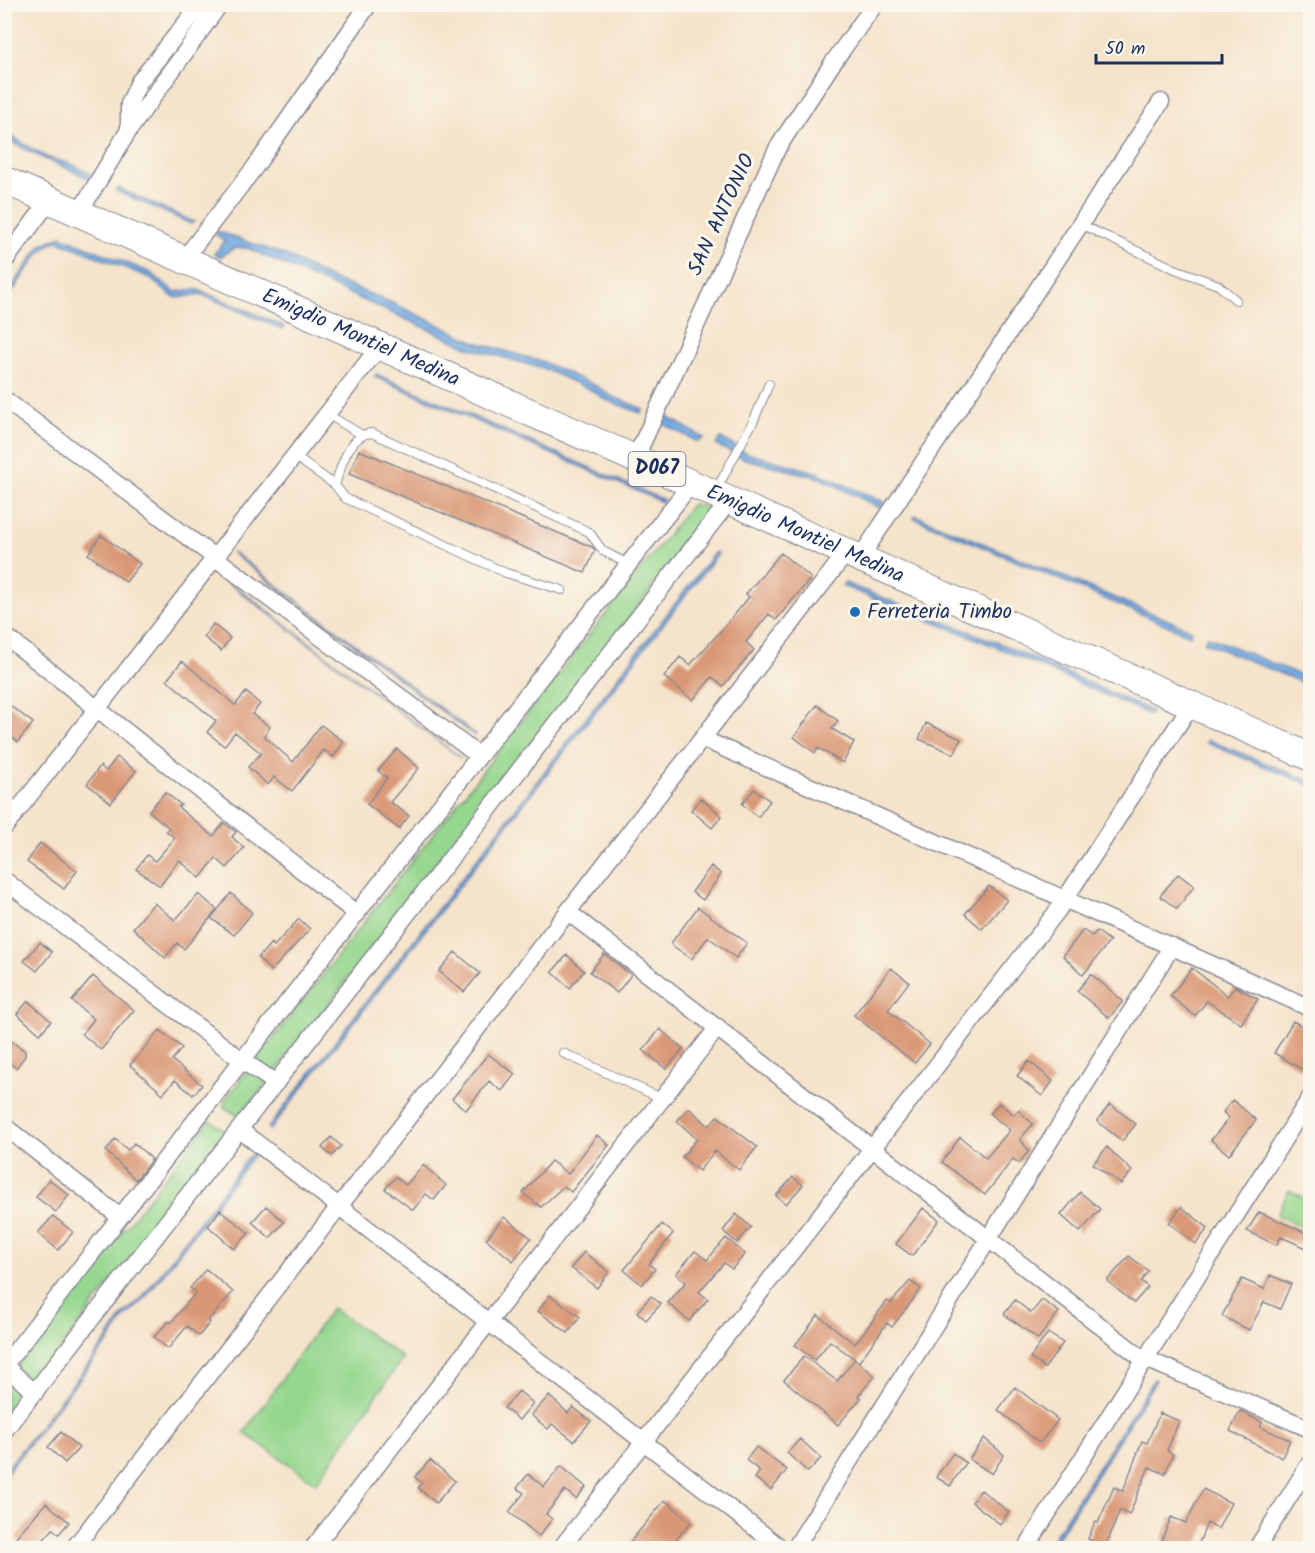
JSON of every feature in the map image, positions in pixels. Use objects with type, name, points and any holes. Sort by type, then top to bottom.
[{"type":"main road","name":"Emigdio Montiel Medina","points":[[4,180],[80,211],[1311,758]]},
{"type":"street","points":[[129,130],[129,104],[139,82],[201,4]]},
{"type":"street","points":[[80,211],[129,130],[220,4]]},
{"type":"street","points":[[184,259],[255,167],[369,4]]},
{"type":"street","name":"SAN ANTONIO","points":[[635,459],[777,149],[832,64],[875,4]]},
{"type":"street","points":[[74,1548],[703,739],[854,555],[1161,102]]},
{"type":"street","points":[[4,262],[50,200]]},
{"type":"street","points":[[4,828],[380,346]]},
{"type":"street","points":[[4,399],[479,756]]},
{"type":"street","points":[[35,1393],[5,1365],[628,564],[712,493]]},
{"type":"street","points":[[4,1431],[276,1083],[712,493]]},
{"type":"street","points":[[4,635],[357,914]]},
{"type":"street","points":[[561,1548],[1065,899],[1191,705]]},
{"type":"street","points":[[703,739],[1311,1008]]},
{"type":"street","points":[[4,879],[243,1061],[276,1083]]},
{"type":"street","points":[[568,912],[1146,1359],[1311,1429]]},
{"type":"street","points":[[795,1548],[1172,946]]},
{"type":"street","points":[[313,1548],[718,1027]]},
{"type":"street","points":[[1026,1548],[1311,1098]]},
{"type":"street","points":[[4,1126],[120,1217]]},
{"type":"street","points":[[240,1130],[781,1548]]},
{"type":"street","points":[[1257,1548],[1311,1463]]},
{"type":"lane","points":[[1080,224],[1175,269],[1218,285],[1236,300]]},
{"type":"lane","points":[[712,493],[754,420],[769,384]]},
{"type":"lane","points":[[327,414],[362,435]]},
{"type":"lane","points":[[335,485],[344,458],[362,435],[372,433],[589,532],[603,551],[628,564]]},
{"type":"lane","points":[[294,456],[335,485],[345,498],[506,573],[562,590]]},
{"type":"lane","points":[[563,1053],[663,1099]]},
{"type":"green space","points":[[692,504],[708,508],[711,512],[240,1117],[224,1107],[224,1101]]},
{"type":"green space","points":[[210,1120],[227,1132],[5,1420],[5,1381]]},
{"type":"green space","points":[[1289,1190],[1310,1201],[1310,1231],[1277,1215]]},
{"type":"green space","points":[[332,1308],[403,1358],[316,1483],[244,1433]]},
{"type":"water","points":[[4,132],[46,157],[71,164],[97,177],[94,181],[38,156],[5,138]]},
{"type":"water","points":[[118,188],[194,222],[191,224],[116,191]]},
{"type":"water","points":[[217,231],[285,255],[323,275],[397,305],[475,342],[543,362],[596,386],[611,396],[643,409],[641,413],[606,400],[591,390],[544,369],[470,348],[247,248],[234,248],[220,257],[214,254],[225,241],[216,235]]},
{"type":"water","points":[[61,236],[151,273],[175,292],[195,289],[284,326],[282,329],[200,294],[178,298],[172,296],[148,277],[58,241],[51,243],[36,257],[5,303],[5,297],[41,245]]},
{"type":"water","points":[[376,374],[664,500],[662,502],[375,377]]},
{"type":"water","points":[[666,416],[704,438],[698,442],[661,423]]},
{"type":"water","points":[[721,438],[746,453],[819,473],[884,502],[880,508],[820,478],[745,459],[716,445]]},
{"type":"water","points":[[915,515],[1192,630],[1190,635],[914,518]]},
{"type":"water","points":[[715,552],[718,554],[270,1130],[268,1128]]},
{"type":"water","points":[[232,553],[234,553],[476,735],[475,736]]},
{"type":"water","points":[[223,577],[462,759],[222,578]]},
{"type":"water","points":[[845,583],[1001,644],[1151,711],[1150,715],[999,648],[842,586]]},
{"type":"water","points":[[1207,636],[1310,679],[1310,686],[1204,642]]},
{"type":"water","points":[[1208,740],[1310,781],[1310,785],[1206,743]]},
{"type":"water","points":[[253,1151],[255,1153],[142,1302],[124,1318],[5,1475],[5,1471],[107,1340],[124,1314],[141,1299]]},
{"type":"water","points":[[1154,1379],[1156,1380],[1051,1548],[1047,1548]]},
{"type":"building","points":[[359,450],[592,547],[595,550],[585,573],[349,474]]},
{"type":"building","points":[[101,535],[140,564],[126,582],[88,554]]},
{"type":"building","points":[[781,553],[811,578],[776,620],[769,614],[746,642],[754,650],[723,686],[712,677],[693,700],[664,677],[680,657],[690,665],[749,597],[746,594]]},
{"type":"building","points":[[213,624],[230,638],[221,651],[204,637]]},
{"type":"building","points":[[182,661],[235,705],[246,692],[260,704],[252,714],[270,727],[264,736],[293,762],[321,725],[344,742],[333,757],[324,750],[292,791],[274,777],[268,785],[248,767],[261,753],[235,732],[224,746],[207,732],[216,721],[167,680]]},
{"type":"building","points":[[4,701],[33,723],[18,742],[4,731]]},
{"type":"building","points":[[817,705],[838,721],[832,729],[854,742],[843,763],[818,748],[815,753],[794,737]]},
{"type":"building","points":[[926,723],[961,739],[954,754],[919,739]]},
{"type":"building","points":[[397,749],[419,768],[390,802],[409,816],[399,829],[367,804],[387,778],[378,771]]},
{"type":"building","points":[[117,757],[136,771],[111,803],[87,784],[100,766],[106,771]]},
{"type":"building","points":[[754,789],[770,801],[758,817],[742,804]]},
{"type":"building","points":[[165,792],[181,805],[178,807],[213,836],[224,823],[236,832],[232,837],[244,848],[227,868],[216,858],[200,878],[179,860],[160,886],[136,869],[147,855],[155,861],[175,838],[166,831],[169,828],[149,811]]},
{"type":"building","points":[[701,798],[722,816],[712,828],[691,810]]},
{"type":"building","points":[[40,843],[77,871],[64,889],[27,862]]},
{"type":"building","points":[[711,866],[721,874],[703,900],[692,892]]},
{"type":"building","points":[[1178,874],[1194,886],[1177,909],[1160,896]]},
{"type":"building","points":[[989,886],[1007,900],[982,929],[965,914]]},
{"type":"building","points":[[231,893],[252,913],[234,935],[211,918]]},
{"type":"building","points":[[199,894],[217,910],[184,949],[177,943],[165,958],[133,928],[154,903],[175,920]]},
{"type":"building","points":[[698,907],[747,943],[736,958],[708,937],[692,959],[673,946],[671,943]]},
{"type":"building","points":[[299,919],[310,929],[271,971],[258,958],[271,943],[274,946]]},
{"type":"building","points":[[1083,930],[1092,936],[1097,931],[1110,941],[1083,975],[1063,956]]},
{"type":"building","points":[[40,942],[52,952],[37,971],[24,961]]},
{"type":"building","points":[[455,952],[480,973],[464,992],[439,971]]},
{"type":"building","points":[[604,954],[631,975],[617,993],[590,972]]},
{"type":"building","points":[[567,955],[584,971],[570,988],[552,972]]},
{"type":"building","points":[[891,968],[909,982],[888,1010],[930,1044],[915,1063],[854,1015]]},
{"type":"building","points":[[1192,968],[1228,996],[1235,986],[1258,999],[1241,1024],[1207,1001],[1195,1016],[1170,996]]},
{"type":"building","points":[[1091,974],[1123,1001],[1109,1018],[1077,991]]},
{"type":"building","points":[[93,976],[134,1010],[101,1050],[82,1034],[94,1019],[72,1001]]},
{"type":"building","points":[[28,1001],[51,1021],[40,1034],[17,1014]]},
{"type":"building","points":[[1293,1021],[1311,1031],[1311,1057],[1303,1070],[1274,1053]]},
{"type":"building","points":[[660,1029],[683,1049],[666,1069],[643,1050]]},
{"type":"building","points":[[160,1030],[182,1048],[172,1060],[202,1085],[193,1095],[175,1080],[163,1094],[130,1065]]},
{"type":"building","points":[[4,1036],[25,1051],[25,1056],[16,1068],[4,1059]]},
{"type":"building","points":[[488,1054],[515,1074],[502,1091],[489,1081],[466,1110],[452,1099]]},
{"type":"building","points":[[1029,1061],[1053,1081],[1042,1096],[1017,1076]]},
{"type":"building","points":[[1233,1100],[1256,1120],[1229,1155],[1211,1140],[1229,1118],[1223,1112]]},
{"type":"building","points":[[999,1103],[1014,1115],[1018,1110],[1033,1124],[1020,1139],[1029,1151],[1019,1163],[1013,1159],[985,1195],[942,1162],[960,1137],[986,1158],[1010,1130],[990,1114]]},
{"type":"building","points":[[1110,1104],[1136,1124],[1122,1141],[1097,1121]]},
{"type":"building","points":[[689,1108],[709,1126],[717,1116],[757,1147],[739,1170],[715,1151],[699,1171],[682,1157],[697,1139],[677,1121]]},
{"type":"building","points":[[597,1135],[609,1145],[571,1192],[564,1186],[541,1207],[523,1193],[551,1161],[568,1174]]},
{"type":"building","points":[[331,1137],[341,1146],[332,1156],[322,1148]]},
{"type":"building","points":[[115,1139],[128,1150],[134,1143],[152,1159],[136,1180],[106,1151]]},
{"type":"building","points":[[1107,1147],[1132,1171],[1121,1184],[1093,1164]]},
{"type":"building","points":[[423,1165],[446,1185],[434,1200],[426,1194],[413,1210],[385,1189],[396,1177],[406,1185]]},
{"type":"building","points":[[793,1177],[803,1185],[786,1204],[776,1196]]},
{"type":"building","points":[[49,1179],[69,1195],[56,1212],[36,1197]]},
{"type":"building","points":[[1080,1192],[1100,1209],[1080,1232],[1061,1215]]},
{"type":"building","points":[[266,1206],[284,1222],[270,1238],[252,1222]]},
{"type":"building","points":[[1181,1207],[1208,1228],[1196,1244],[1169,1223]]},
{"type":"building","points":[[923,1208],[939,1220],[912,1256],[896,1244]]},
{"type":"building","points":[[220,1210],[249,1233],[234,1249],[208,1226]]},
{"type":"building","points":[[1259,1212],[1311,1235],[1311,1250],[1281,1237],[1276,1245],[1247,1231]]},
{"type":"building","points":[[736,1214],[751,1227],[737,1243],[723,1231]]},
{"type":"building","points":[[53,1216],[73,1232],[58,1250],[38,1233]]},
{"type":"building","points":[[504,1217],[531,1238],[513,1261],[486,1239]]},
{"type":"building","points":[[662,1224],[673,1233],[649,1264],[655,1269],[642,1285],[624,1270]]},
{"type":"building","points":[[726,1238],[745,1254],[732,1269],[724,1263],[699,1292],[708,1299],[689,1321],[668,1303],[686,1282],[676,1274],[695,1251],[707,1260]]},
{"type":"building","points":[[584,1252],[609,1272],[597,1288],[571,1268]]},
{"type":"building","points":[[1129,1256],[1148,1271],[1141,1281],[1148,1287],[1134,1303],[1107,1281]]},
{"type":"building","points":[[206,1269],[233,1292],[208,1321],[210,1322],[199,1336],[187,1326],[168,1349],[154,1337],[169,1321],[171,1323],[196,1292],[190,1288]]},
{"type":"building","points":[[1270,1275],[1291,1284],[1280,1309],[1264,1302],[1249,1330],[1222,1316],[1242,1279],[1264,1289]]},
{"type":"building","points":[[910,1281],[921,1289],[892,1327],[887,1323],[859,1362],[830,1341],[815,1360],[795,1345],[818,1315],[855,1344],[887,1301],[891,1303]]},
{"type":"building","points":[[550,1295],[580,1317],[568,1333],[538,1311]]},
{"type":"building","points":[[651,1296],[661,1304],[646,1320],[637,1312]]},
{"type":"building","points":[[1015,1300],[1031,1313],[1042,1300],[1059,1312],[1038,1339],[1004,1314]]},
{"type":"building","points":[[1048,1333],[1063,1343],[1045,1368],[1030,1358]]},
{"type":"building","points":[[804,1356],[837,1381],[855,1359],[875,1376],[858,1396],[861,1398],[838,1425],[784,1380]]},
{"type":"building","points":[[1015,1387],[1058,1420],[1040,1443],[998,1410]]},
{"type":"building","points":[[519,1391],[533,1403],[519,1420],[504,1408]]},
{"type":"building","points":[[549,1396],[568,1413],[573,1407],[591,1421],[574,1441],[552,1424],[548,1429],[531,1415]]},
{"type":"building","points":[[1240,1411],[1262,1422],[1260,1427],[1290,1440],[1282,1458],[1230,1431]]},
{"type":"building","points":[[1160,1413],[1179,1421],[1167,1451],[1173,1454],[1165,1474],[1149,1467],[1129,1515],[1120,1510],[1105,1548],[1089,1548],[1092,1541],[1088,1539],[1095,1522],[1098,1523],[1114,1487],[1123,1491],[1142,1441],[1147,1443]]},
{"type":"building","points":[[61,1432],[79,1448],[65,1463],[48,1447]]},
{"type":"building","points":[[984,1438],[1004,1455],[992,1474],[969,1459]]},
{"type":"building","points":[[800,1439],[821,1458],[808,1472],[787,1453]]},
{"type":"building","points":[[756,1447],[787,1470],[771,1490],[755,1478],[760,1471],[746,1460]]},
{"type":"building","points":[[953,1453],[966,1463],[950,1486],[936,1477]]},
{"type":"building","points":[[430,1460],[455,1481],[436,1503],[418,1488],[422,1483],[415,1477]]},
{"type":"building","points":[[561,1466],[586,1487],[576,1499],[565,1490],[546,1514],[552,1519],[539,1536],[509,1512],[524,1493],[517,1488],[528,1474],[544,1487]]},
{"type":"building","points":[[1203,1489],[1231,1503],[1218,1529],[1207,1523],[1197,1548],[1183,1548],[1162,1540],[1171,1517],[1186,1523]]},
{"type":"building","points":[[981,1490],[1009,1512],[1000,1524],[972,1502]]},
{"type":"building","points":[[665,1500],[691,1522],[669,1548],[625,1548]]},
{"type":"building","points":[[46,1503],[69,1522],[59,1534],[53,1529],[36,1548],[29,1548],[16,1537]]},
{"type":"place","name":"Ferreteria Timbo","points":[[855,612]]}]
